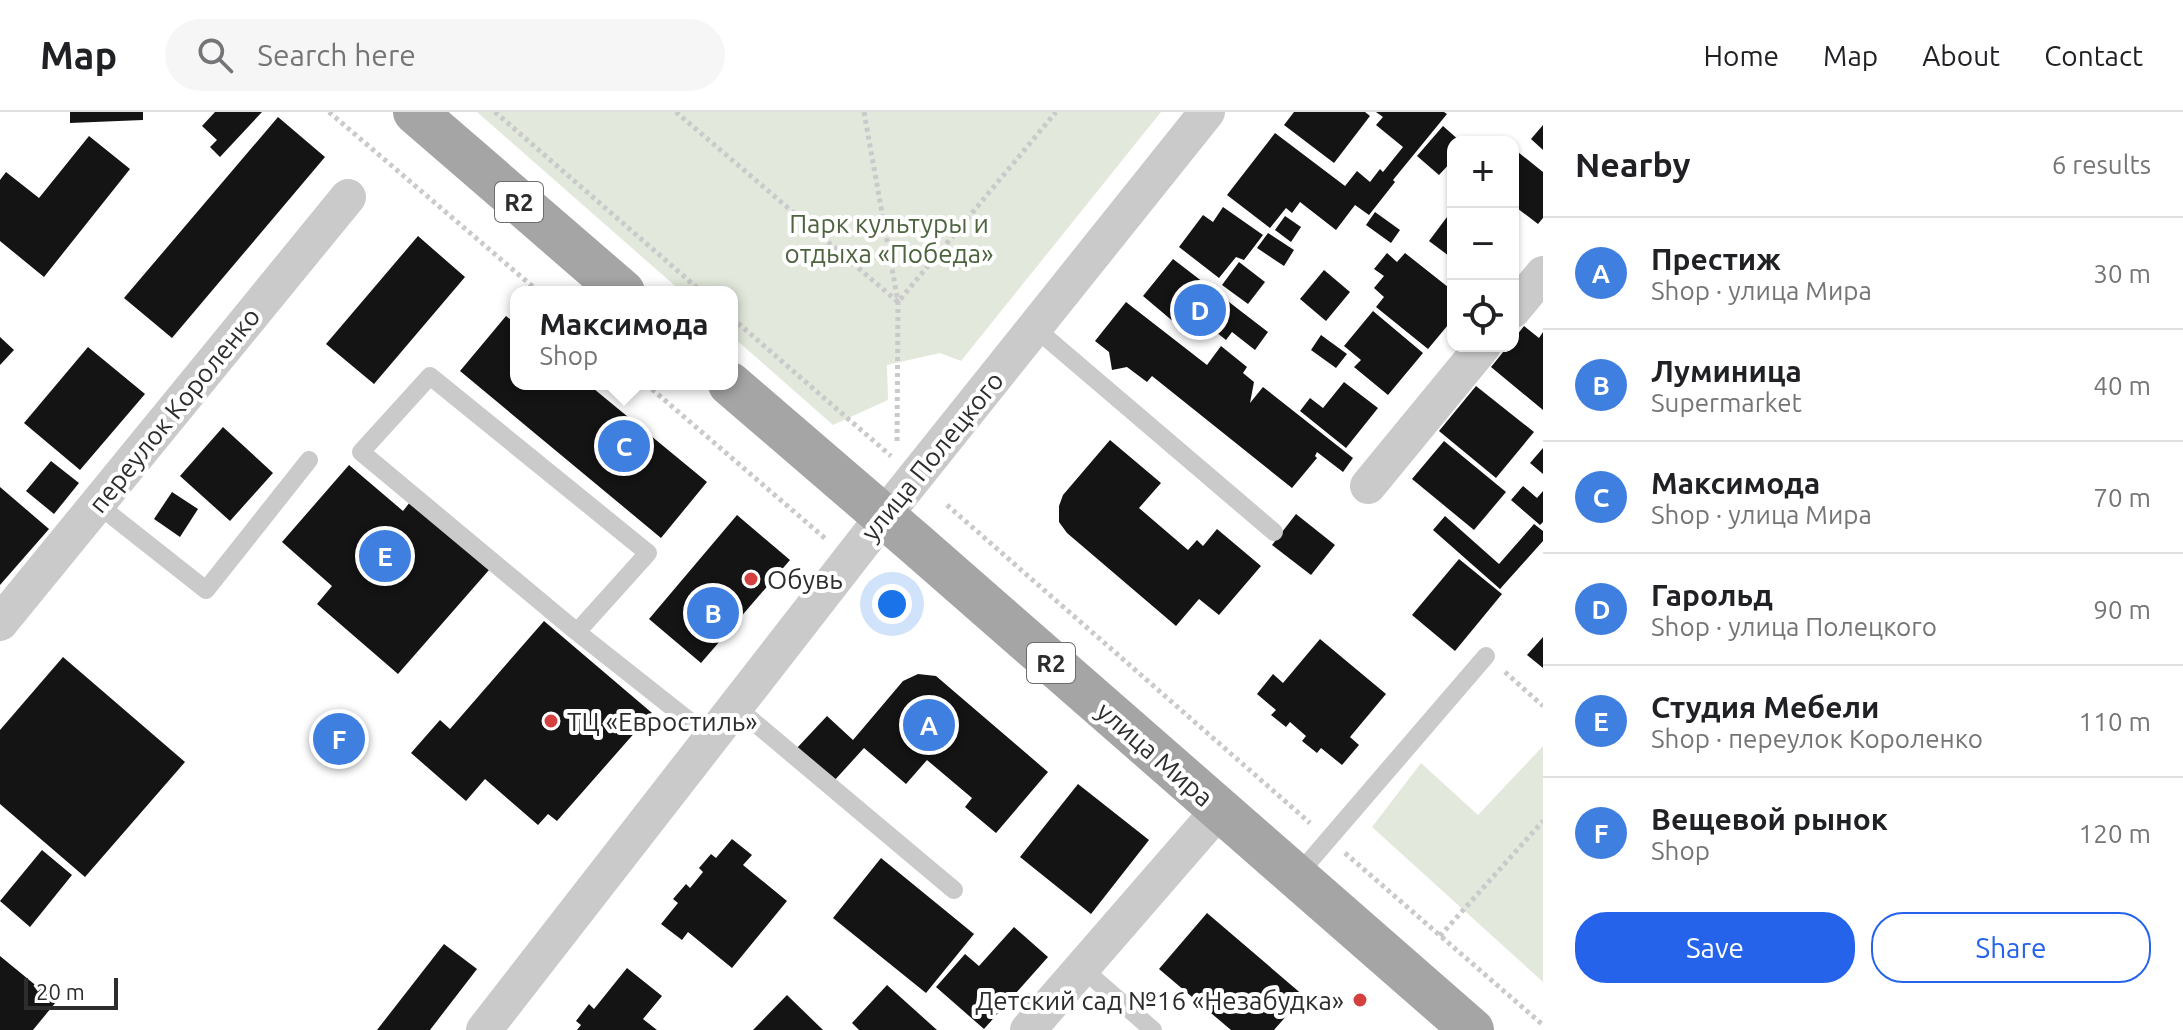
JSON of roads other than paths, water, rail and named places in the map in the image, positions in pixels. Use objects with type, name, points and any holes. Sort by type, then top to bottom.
[{"type":"main road","name":"R2","points":[[415,112],[616,286]]},
{"type":"main road","name":"улица Мира","points":[[737,390],[1472,1030]]},
{"type":"street","name":"улица Полецкого","points":[[484,1030],[883,517],[1207,112]]},
{"type":"street","name":"переулок Короленко","points":[[0,623],[348,197]]},
{"type":"street","points":[[1519,303],[1543,274]]},
{"type":"street","points":[[1368,486],[1478,352]]},
{"type":"street","points":[[1028,1030],[1219,810]]},
{"type":"lane","points":[[1035,328],[1274,532]]},
{"type":"lane","points":[[577,632],[648,553],[430,376],[361,452],[577,632],[711,738]]},
{"type":"lane","points":[[97,504],[206,590],[309,460]]},
{"type":"lane","points":[[1296,877],[1486,656]]},
{"type":"lane","points":[[736,707],[954,890]]},
{"type":"lane","points":[[1082,968],[1153,1030]]},
{"type":"place","name":"Гарольд","points":[[1200,310]]},
{"type":"place","name":"Максимода","points":[[624,446]]},
{"type":"place","name":"Студия Мебели","points":[[385,556]]},
{"type":"place","name":"Обувь","points":[[751,579]]},
{"type":"place","name":"Луминица","points":[[713,613]]},
{"type":"place","name":"ТЦ «Евростиль»","points":[[551,721]]},
{"type":"place","name":"Престиж","points":[[929,725]]},
{"type":"place","name":"Вещевой рынок","points":[[339,739]]},
{"type":"place","name":"Детский сад №16 «Незабудка»","points":[[1360,1000]]},
{"type":"park label","name":"Парк культуры и отдыха «Победа»","points":[[889,238]]}]
